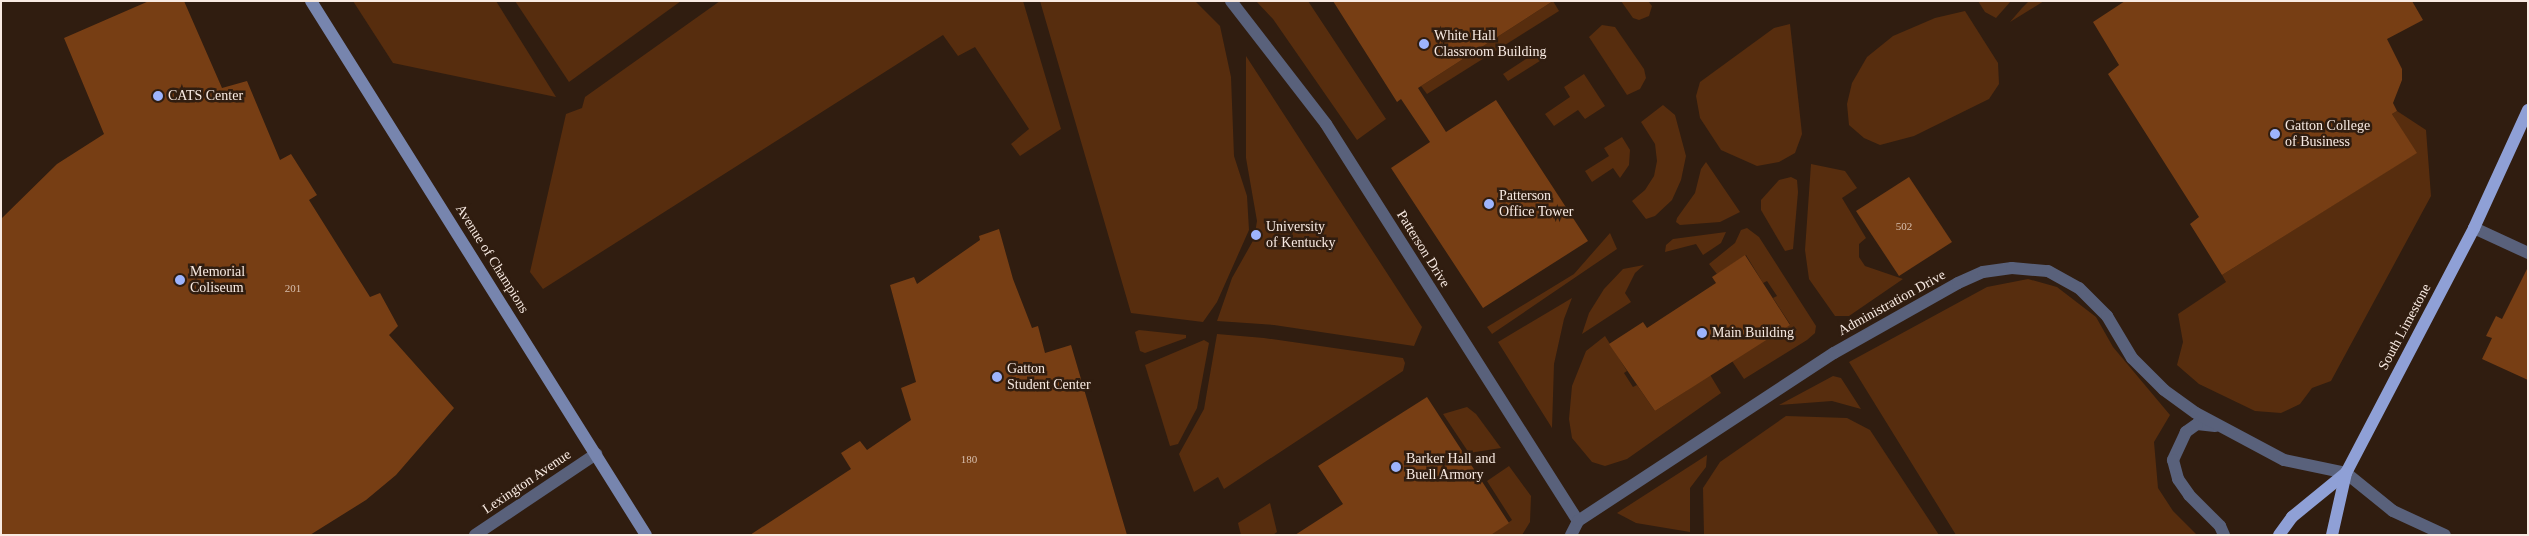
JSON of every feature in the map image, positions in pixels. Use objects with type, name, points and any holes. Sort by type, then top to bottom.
[{"type":"main road","name":"Avenue of Champions","points":[[310,1],[646,535]]},
{"type":"main road","name":"South Limestone","points":[[2279,535],[2292,517],[2346,473],[2474,228],[2528,110]]},
{"type":"main road","points":[[2332,535],[2346,473]]},
{"type":"street","name":"Patterson Drive","points":[[1231,1],[1326,124],[1578,521]]},
{"type":"street","points":[[2474,228],[2528,253]]},
{"type":"street","name":"Administration Drive","points":[[1578,521],[1826,358],[1880,329],[1931,296],[1983,272],[2012,268],[2048,271],[2079,288],[2107,316],[2132,358],[2164,390],[2220,426],[2284,460],[2346,473]]},
{"type":"street","name":"Administration Drive","points":[[2220,426],[2197,424],[2186,432],[2173,460],[2178,479],[2189,495],[2220,526],[2224,535]]},
{"type":"street","name":"Lexington Avenue","points":[[475,535],[596,454]]},
{"type":"street","points":[[2346,473],[2393,511],[2445,535]]},
{"type":"street","points":[[1571,535],[1578,521]]},
{"type":"shaded area","points":[[353,1],[496,1],[556,97],[393,63]]},
{"type":"shaded area","points":[[515,1],[681,1],[569,82]]},
{"type":"shaded area","points":[[720,1],[1023,1],[1061,129],[1020,156],[1011,144],[1029,129],[975,47],[958,56],[943,35],[543,289],[530,272],[566,114],[582,108],[585,97]]},
{"type":"shaded area","points":[[1040,1],[1195,1],[1220,26],[1231,77],[1234,156],[1247,196],[1249,230],[1217,302],[1203,322],[1131,313]]},
{"type":"shaded area","points":[[1256,1],[1308,1],[1386,119],[1357,140],[1273,19]]},
{"type":"shaded area","points":[[1553,1],[1559,11],[1427,94],[1421,86]]},
{"type":"shaded area","points":[[1621,1],[1648,1],[1652,6],[1649,16],[1639,20],[1633,18]]},
{"type":"shaded area","points":[[1978,1],[2011,1],[1996,18],[1985,12]]},
{"type":"shaded area","points":[[2029,1],[2044,1],[2010,22],[2022,8]]},
{"type":"shaded area","points":[[1965,11],[1998,63],[1999,84],[1989,99],[1914,136],[1880,145],[1864,138],[1849,125],[1847,104],[1852,83],[1867,57],[1893,36],[1935,18]]},
{"type":"shaded area","points":[[1790,24],[1802,134],[1795,153],[1779,162],[1757,166],[1721,150],[1700,118],[1696,96],[1700,82],[1774,28]]},
{"type":"shaded area","points":[[1602,25],[1615,27],[1644,69],[1646,78],[1640,89],[1627,95],[1589,37]]},
{"type":"shaded area","points":[[1538,51],[1543,59],[1508,81],[1503,74]]},
{"type":"shaded area","points":[[1246,56],[1422,327],[1414,346],[1274,325],[1217,321],[1232,278],[1254,239],[1257,221],[1246,158]]},
{"type":"shaded area","points":[[1584,74],[1605,106],[1585,119],[1578,110],[1554,126],[1545,114],[1570,97],[1564,87]]},
{"type":"shaded area","points":[[1663,105],[1675,115],[1686,156],[1681,180],[1672,200],[1655,216],[1646,219],[1632,201],[1645,190],[1654,176],[1657,161],[1655,144],[1641,122]]},
{"type":"shaded area","points":[[2397,111],[2426,130],[2431,196],[2331,381],[2312,388],[2300,404],[2281,413],[2255,411],[2199,384],[2177,365],[2183,342],[2178,314],[2226,282],[2222,275],[2416,153],[2392,114]]},
{"type":"shaded area","points":[[1622,137],[1630,150],[1629,165],[1620,178],[1613,168],[1592,182],[1585,171],[1609,156],[1604,148]]},
{"type":"shaded area","points":[[1706,162],[1740,212],[1720,222],[1680,225],[1676,222],[1677,218],[1695,193],[1701,169]]},
{"type":"shaded area","points":[[1811,164],[1845,171],[1857,188],[1842,198],[1866,238],[1859,244],[1859,257],[1865,266],[1903,279],[1849,316],[1835,316],[1809,279],[1805,250]]},
{"type":"shaded area","points":[[1791,177],[1797,180],[1798,192],[1793,249],[1785,251],[1761,210],[1761,200],[1779,180]]},
{"type":"shaded area","points":[[1747,228],[1759,237],[1816,326],[1815,333],[1807,340],[1744,379],[1728,355],[1790,324],[1773,298],[1777,296],[1767,281],[1763,283],[1746,255],[1717,274],[1709,264],[1735,243],[1741,230]]},
{"type":"shaded area","points":[[1726,232],[1721,243],[1703,255],[1696,244],[1665,252],[1666,245],[1673,239]]},
{"type":"shaded area","points":[[1610,233],[1617,249],[1492,334],[1487,327],[1574,274]]},
{"type":"shaded area","points":[[1644,265],[1635,273],[1625,293],[1631,302],[1582,334],[1589,313],[1604,289],[1623,269]]},
{"type":"shaded area","points":[[2028,279],[2057,287],[2096,317],[2113,347],[2170,415],[2154,442],[2158,488],[2173,511],[2197,535],[1956,535],[1849,362],[1987,287]]},
{"type":"shaded area","points":[[1572,298],[1564,319],[1554,364],[1552,428],[1498,342]]},
{"type":"shaded area","points":[[1139,330],[1186,335],[1186,338],[1145,353],[1140,351],[1135,332]]},
{"type":"shaded area","points":[[1217,334],[1264,338],[1403,358],[1405,363],[1403,371],[1224,489],[1218,477],[1194,492],[1179,454],[1204,409]]},
{"type":"shaded area","points":[[1605,336],[1627,371],[1624,373],[1633,387],[1637,385],[1655,411],[1686,391],[1706,368],[1721,393],[1627,459],[1605,466],[1592,462],[1572,438],[1569,419],[1572,386],[1586,351]]},
{"type":"shaded area","points":[[1204,340],[1209,343],[1197,408],[1178,444],[1170,446],[1145,365]]},
{"type":"shaded area","points":[[1833,376],[1841,378],[1861,409],[1832,401],[1779,405]]},
{"type":"shaded area","points":[[1467,407],[1476,414],[1501,448],[1469,453],[1443,414]]},
{"type":"shaded area","points":[[1786,416],[1847,418],[1870,430],[1939,535],[1704,534],[1703,488],[1720,462]]},
{"type":"shaded area","points":[[1707,455],[1706,467],[1690,488],[1690,532],[1636,523],[1617,513]]},
{"type":"shaded area","points":[[1509,466],[1531,496],[1530,522],[1522,535],[1491,535],[1512,520],[1487,481]]},
{"type":"shaded area","points":[[1270,503],[1277,532],[1273,535],[1241,535],[1238,523]]},
{"type":"building","name":"Memorial Coliseum","points":[[149,1],[184,1],[222,88],[247,81],[280,160],[291,154],[317,195],[309,200],[370,297],[380,293],[398,326],[389,335],[454,408],[396,475],[366,500],[310,535],[1,535],[1,219],[57,164],[104,134],[64,38]]},
{"type":"building","name":"Patterson Office Tower","points":[[1333,1],[1553,1],[1418,88],[1446,132],[1496,100],[1588,241],[1483,308],[1391,168],[1430,142],[1401,99],[1397,102]]},
{"type":"building","name":"Gatton College of Business","points":[[2125,1],[2412,1],[2423,20],[2387,39],[2402,69],[2402,80],[2393,103],[2397,111],[2392,114],[2417,153],[2222,275],[2190,224],[2199,217],[2108,74],[2119,65],[2093,22]]},
{"type":"building","points":[[1909,177],[1952,242],[1899,276],[1856,211]]},
{"type":"building","name":"Gatton Student Center","points":[[999,229],[1013,279],[1032,328],[1038,326],[1045,353],[1071,345],[1127,535],[750,535],[851,469],[841,453],[860,441],[867,450],[911,420],[901,388],[916,382],[890,285],[914,277],[917,284],[980,240],[979,236]]},
{"type":"building","name":"Main Building","points":[[1745,255],[1790,325],[1655,411],[1609,344],[1643,322],[1647,328],[1716,283],[1712,277]]},
{"type":"building","points":[[2528,267],[2528,380],[2482,359],[2492,338],[2486,336],[2496,316],[2502,319]]},
{"type":"building","name":"Barker Hall and Buell Armory","points":[[1427,397],[1509,523],[1491,535],[1295,535],[1343,504],[1318,466]]},
{"type":"place","name":"White Hall Classroom Building","points":[[1424,44]]},
{"type":"place","name":"CATS Center","points":[[158,96]]},
{"type":"place","name":"Gatton College of Business","points":[[2275,134]]},
{"type":"place","name":"Patterson Office Tower","points":[[1489,204]]},
{"type":"place","name":"University of Kentucky","points":[[1256,235]]},
{"type":"place","name":"Memorial Coliseum","points":[[180,280]]},
{"type":"place","name":"Main Building","points":[[1702,333]]},
{"type":"place","name":"Gatton Student Center","points":[[997,377]]},
{"type":"place","name":"Barker Hall and Buell Armory","points":[[1396,467]]}]
